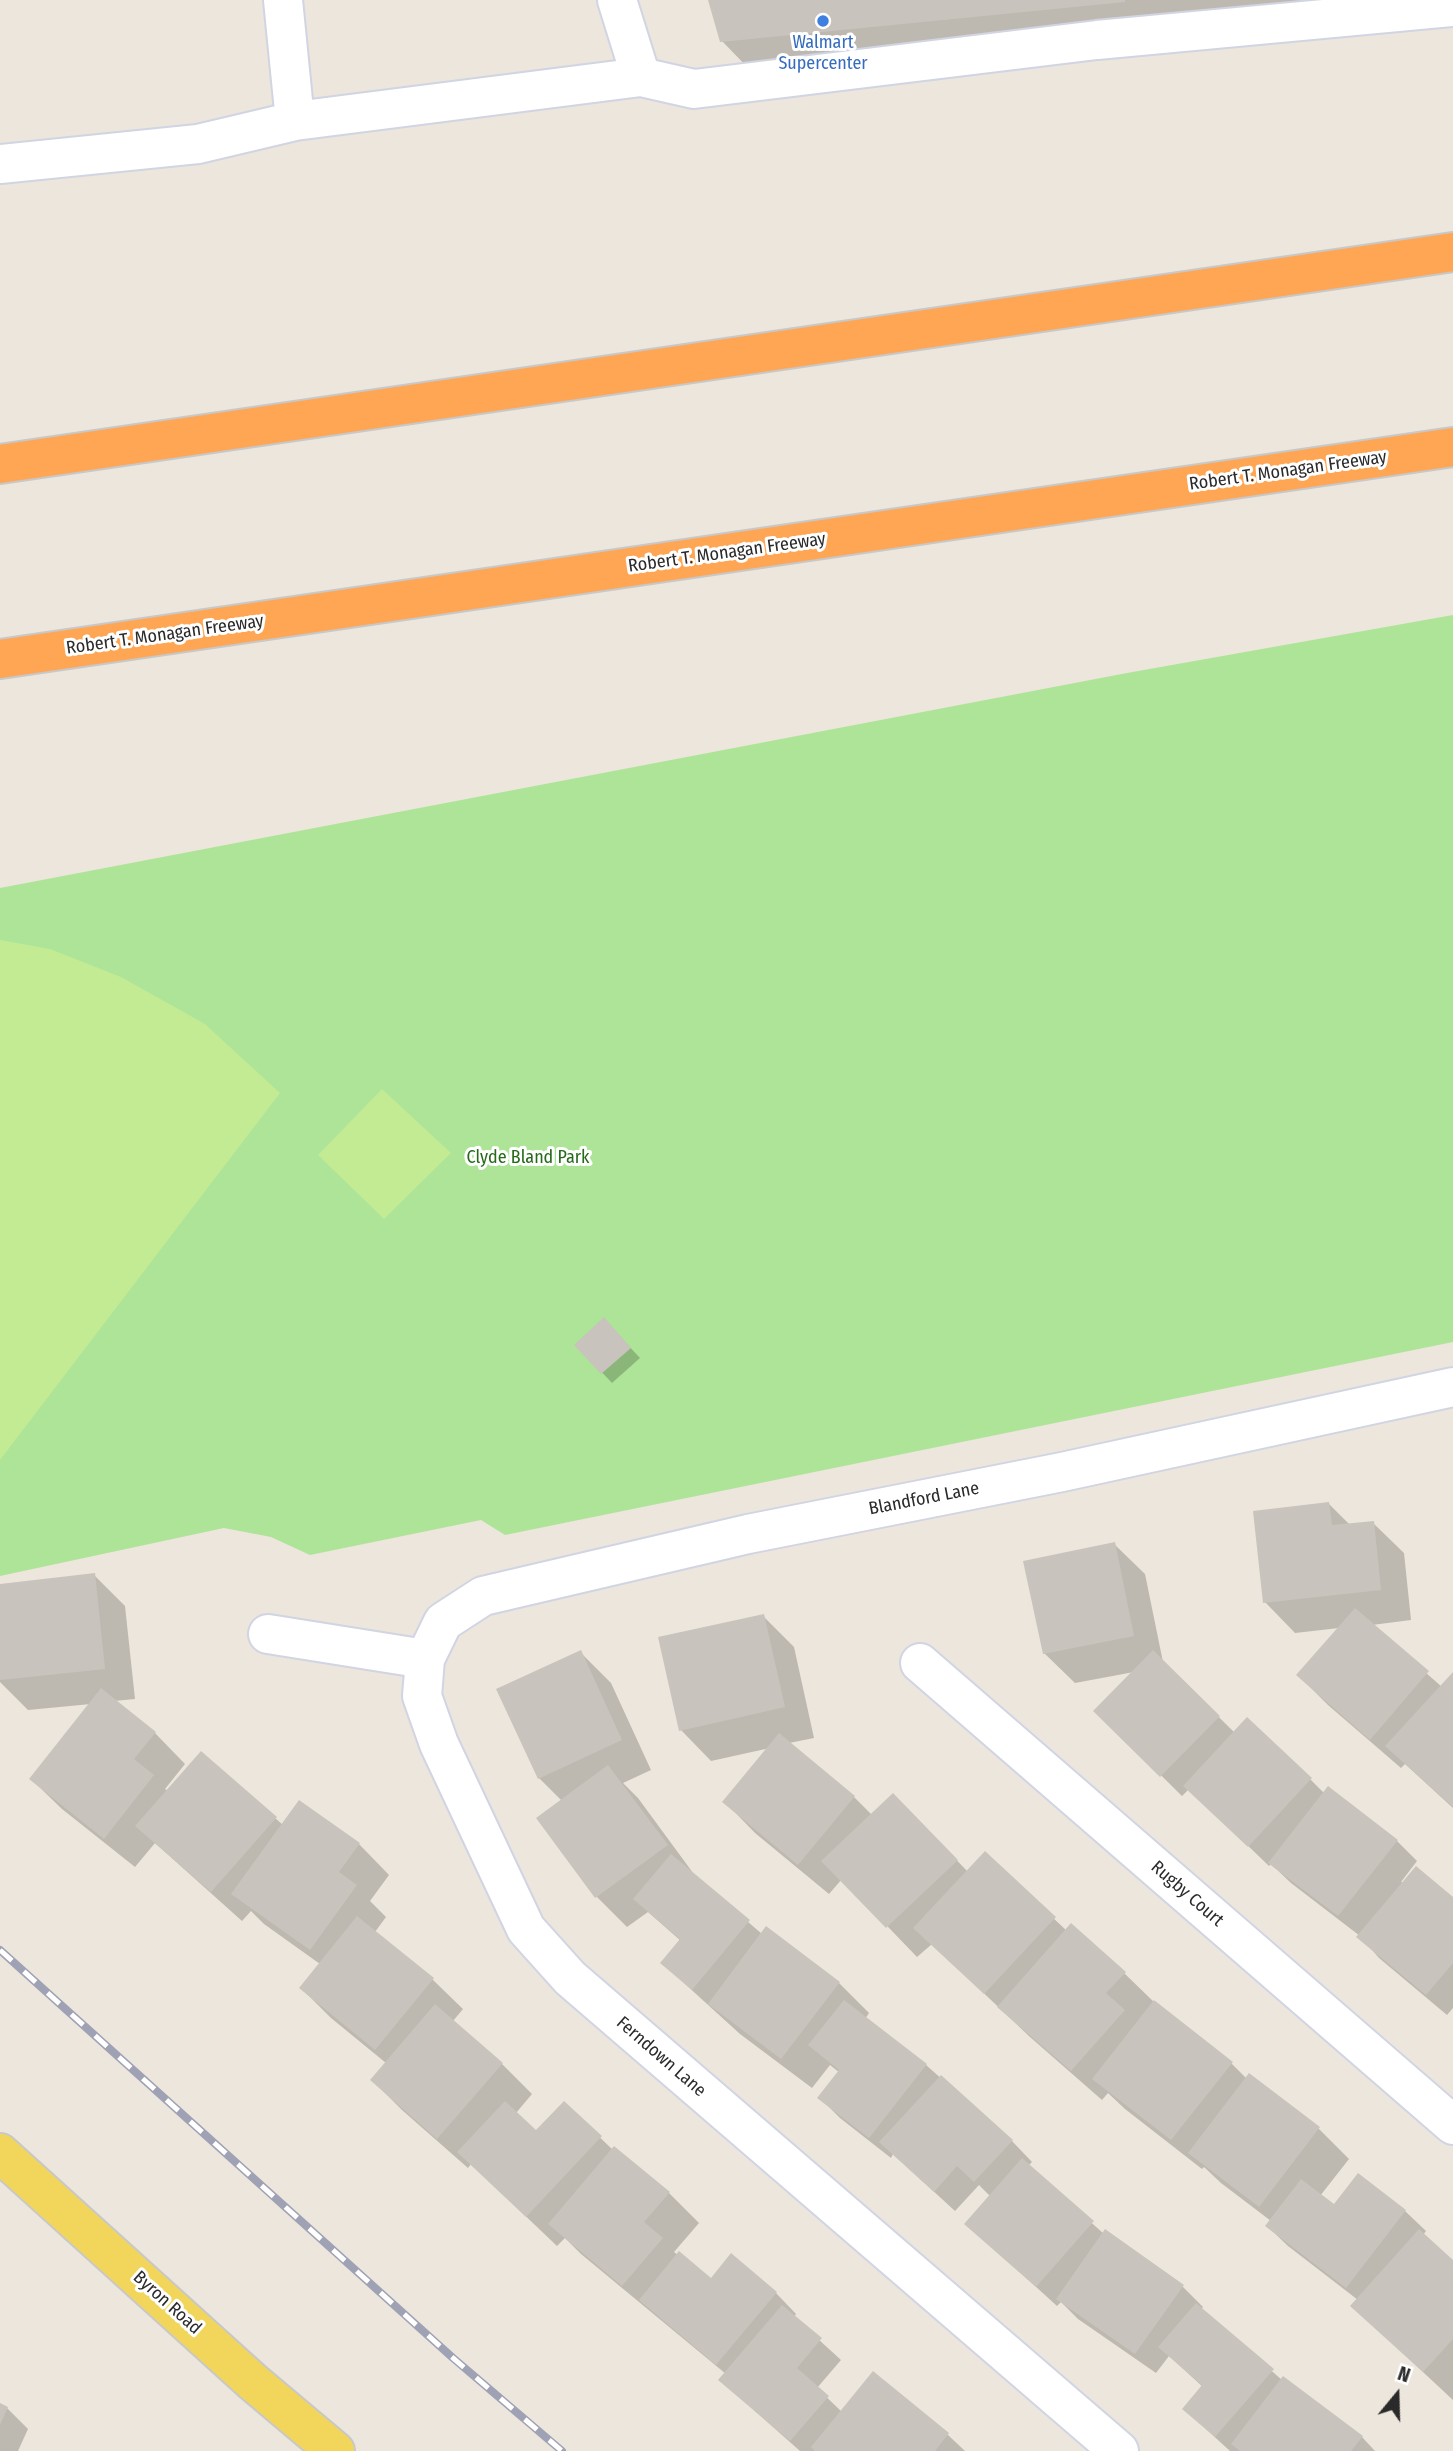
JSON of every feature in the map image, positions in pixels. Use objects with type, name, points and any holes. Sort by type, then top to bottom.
[{"type":"highway","points":[[0,464],[1453,252]]},
{"type":"highway","name":"Robert T. Monagan Freeway","points":[[0,659],[1453,447]]},
{"type":"main road","name":"Byron Road","points":[[0,2153],[253,2382],[335,2451]]},
{"type":"street","points":[[283,0],[295,121]]},
{"type":"street","points":[[617,0],[641,77]]},
{"type":"street","points":[[0,164],[198,144],[295,121],[641,77],[694,89],[1097,40],[1453,7]]},
{"type":"street","name":"Blandford Lane","points":[[425,1659],[443,1622],[484,1596],[748,1534],[1062,1472],[1453,1387]]},
{"type":"street","points":[[268,1634],[425,1659]]},
{"type":"street","name":"Ferndown Lane","points":[[425,1659],[422,1696],[439,1744],[526,1929],[570,1978],[1119,2451]]},
{"type":"street","name":"Rugby Court","points":[[920,1663],[1453,2125]]},
{"type":"green space","name":"Clyde Bland Park","points":[[1453,615],[1453,1342],[505,1535],[481,1520],[310,1555],[271,1537],[224,1528],[0,1576],[0,888],[1127,673]]},
{"type":"green space","points":[[0,940],[50,949],[121,977],[205,1024],[280,1093],[0,1460]]},
{"type":"green space","points":[[382,1089],[451,1153],[384,1219],[318,1155]]},
{"type":"building","name":"Walmart Supercenter","points":[[708,0],[1125,0],[1125,2],[720,42]]},
{"type":"building","points":[[604,1317],[631,1348],[601,1374],[574,1345]]},
{"type":"building","points":[[1329,1502],[1332,1525],[1374,1521],[1381,1590],[1263,1603],[1253,1511]]},
{"type":"building","points":[[1115,1542],[1134,1636],[1043,1654],[1023,1561]]},
{"type":"building","points":[[95,1573],[105,1669],[0,1680],[0,1584]]},
{"type":"building","points":[[1355,1608],[1429,1671],[1370,1740],[1296,1675]]},
{"type":"building","points":[[764,1614],[785,1707],[679,1731],[658,1637]]},
{"type":"building","points":[[581,1650],[622,1740],[538,1779],[496,1689]]},
{"type":"building","points":[[1153,1650],[1220,1716],[1160,1777],[1093,1711]]},
{"type":"building","points":[[1453,1672],[1453,1807],[1385,1746]]},
{"type":"building","points":[[101,1688],[156,1732],[134,1759],[154,1775],[104,1839],[29,1779]]},
{"type":"building","points":[[1247,1717],[1312,1778],[1248,1847],[1183,1786]]},
{"type":"building","points":[[779,1733],[855,1796],[798,1865],[722,1802]]},
{"type":"building","points":[[201,1751],[277,1817],[211,1892],[135,1826]]},
{"type":"building","points":[[608,1765],[668,1845],[595,1898],[536,1818]]},
{"type":"building","points":[[1328,1786],[1398,1840],[1338,1916],[1268,1863]]},
{"type":"building","points":[[893,1793],[958,1860],[886,1928],[821,1861]]},
{"type":"building","points":[[299,1800],[360,1843],[339,1872],[357,1885],[310,1950],[231,1894]]},
{"type":"building","points":[[985,1851],[1056,1917],[984,1994],[913,1928]]},
{"type":"building","points":[[671,1854],[750,1920],[692,1990],[660,1963],[680,1939],[633,1899]]},
{"type":"building","points":[[1416,1866],[1453,1897],[1453,1963],[1426,1995],[1356,1937]]},
{"type":"building","points":[[357,1916],[434,1978],[375,2050],[299,1988]]},
{"type":"building","points":[[1071,1923],[1126,1972],[1106,1993],[1125,2010],[1071,2071],[997,2007]]},
{"type":"building","points":[[766,1926],[840,1982],[781,2059],[708,2004]]},
{"type":"building","points":[[844,2000],[927,2064],[869,2138],[817,2098],[839,2070],[808,2045]]},
{"type":"building","points":[[1154,2000],[1233,2062],[1171,2140],[1092,2079]]},
{"type":"building","points":[[435,2004],[503,2063],[437,2139],[370,2080]]},
{"type":"building","points":[[1249,2073],[1320,2127],[1259,2207],[1188,2153]]},
{"type":"building","points":[[941,2075],[1013,2140],[974,2182],[957,2166],[934,2192],[879,2142]]},
{"type":"building","points":[[505,2101],[536,2130],[564,2101],[602,2136],[526,2217],[457,2152]]},
{"type":"building","points":[[614,2146],[670,2192],[644,2222],[663,2238],[622,2286],[548,2224]]},
{"type":"building","points":[[1022,2158],[1094,2221],[1036,2287],[964,2224]]},
{"type":"building","points":[[1358,2173],[1406,2210],[1346,2288],[1265,2226],[1301,2179],[1334,2204]]},
{"type":"building","points":[[1105,2229],[1184,2285],[1135,2354],[1056,2299]]},
{"type":"building","points":[[1419,2229],[1453,2260],[1453,2339],[1423,2372],[1350,2306]]},
{"type":"building","points":[[679,2251],[711,2278],[731,2253],[777,2292],[716,2365],[639,2300]]},
{"type":"building","points":[[1196,2303],[1274,2369],[1215,2437],[1182,2409],[1202,2385],[1158,2347]]},
{"type":"building","points":[[782,2305],[822,2338],[797,2368],[829,2396],[790,2441],[718,2380]]},
{"type":"building","points":[[873,2371],[949,2433],[935,2451],[815,2451],[811,2447]]},
{"type":"building","points":[[1283,2376],[1363,2436],[1351,2451],[1240,2451],[1231,2444]]},
{"type":"building","points":[[0,2403],[8,2407],[0,2425]]},
{"type":"railway","points":[[0,1950],[453,2358],[562,2451]]},
{"type":"place","name":"Walmart Supercenter","points":[[823,21]]}]
